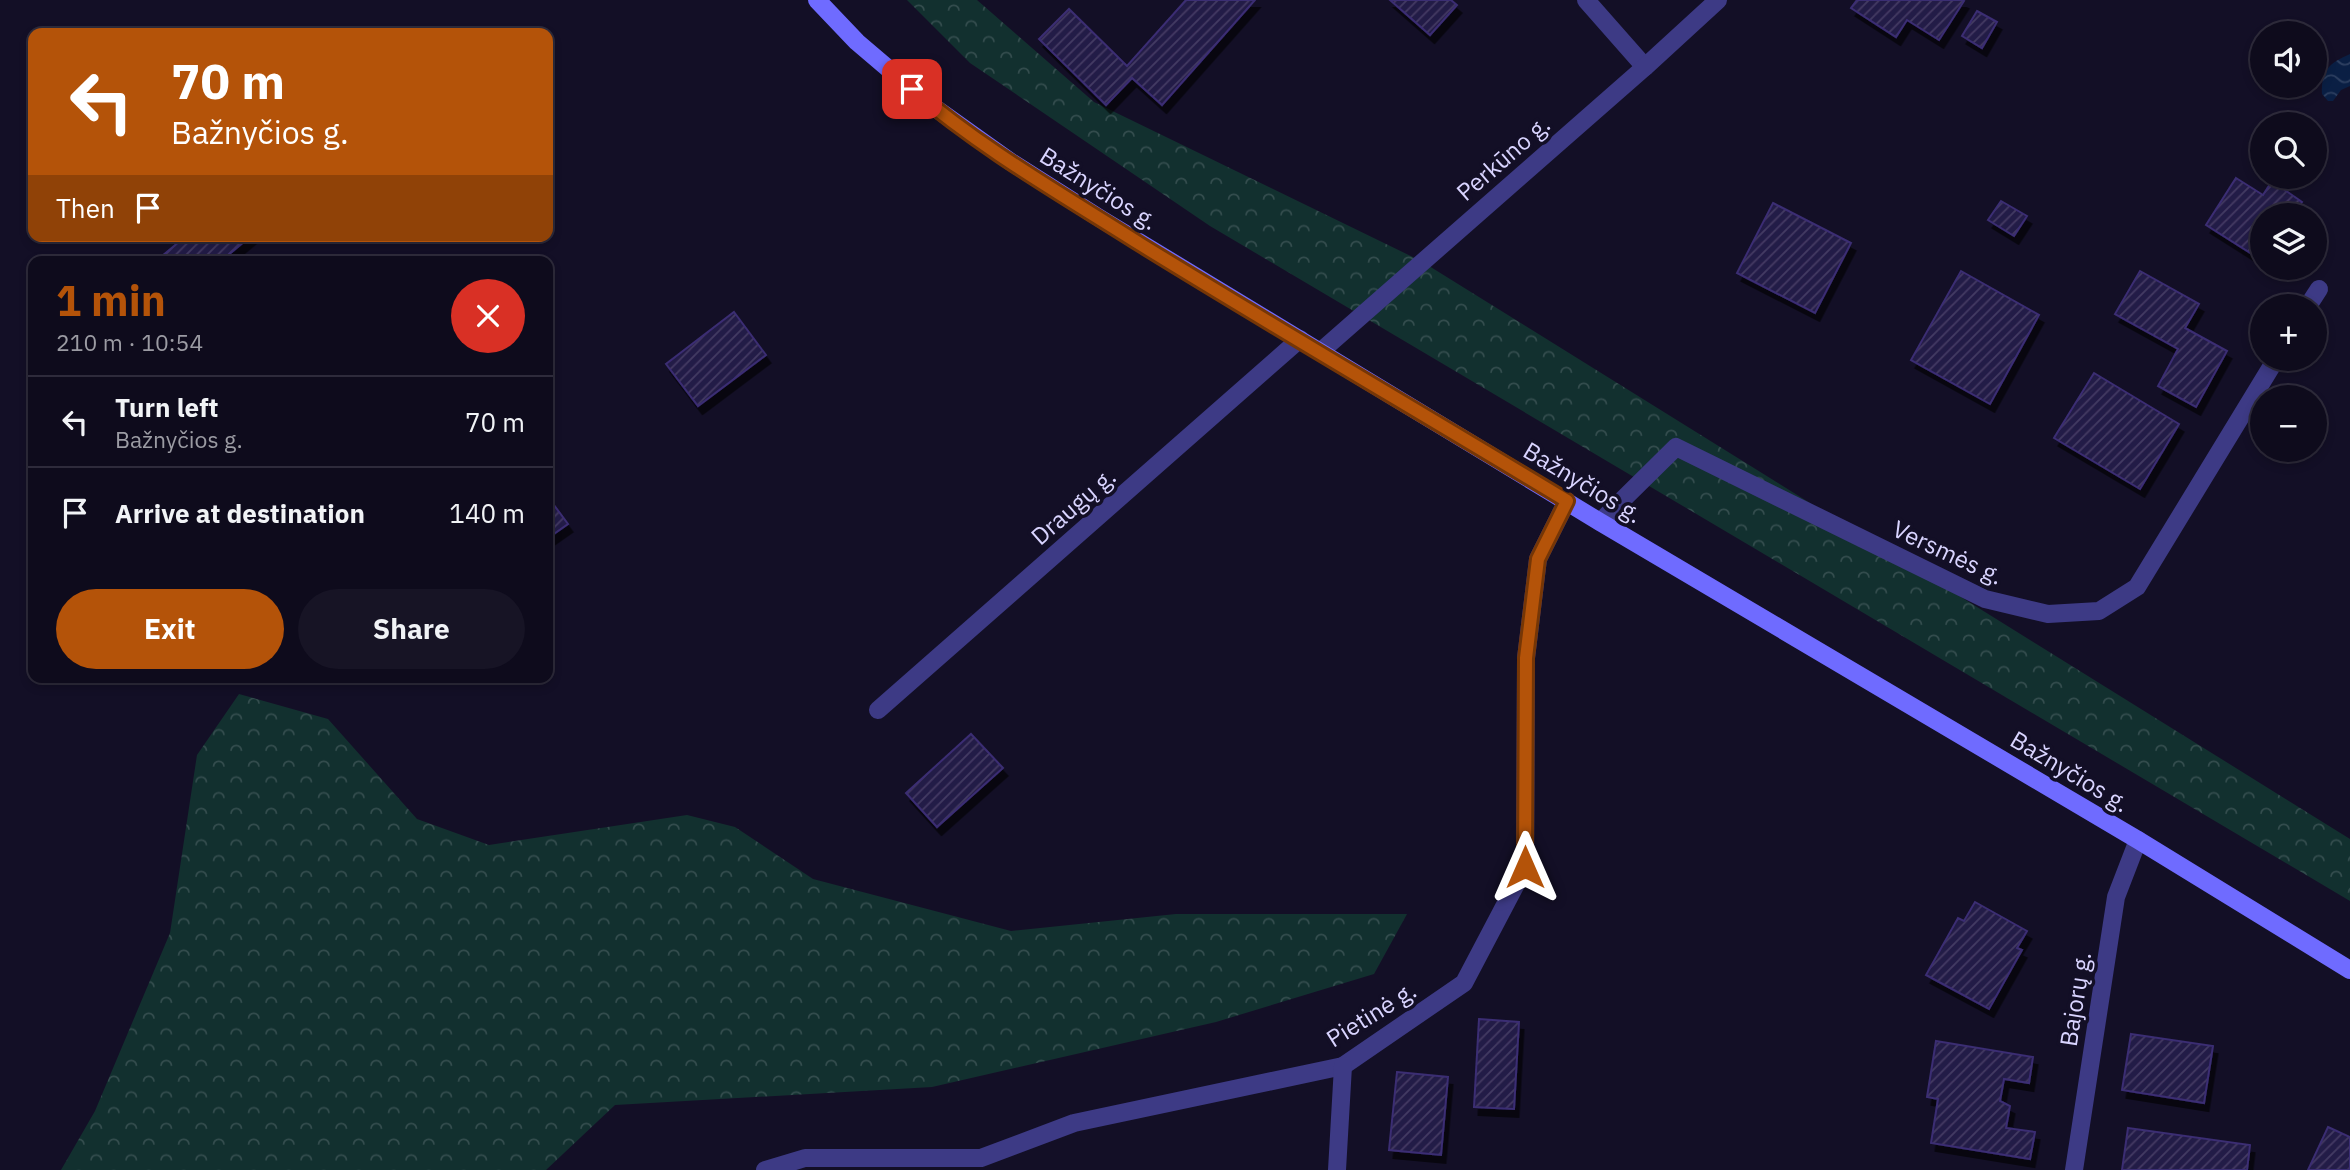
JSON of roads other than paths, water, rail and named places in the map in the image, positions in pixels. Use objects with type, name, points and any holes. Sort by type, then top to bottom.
[{"type":"main road","name":"Bažnyčios g.","points":[[817,0],[858,42],[931,105],[1011,162],[1201,281],[1600,522],[2138,840],[2350,970]]},
{"type":"street","points":[[1586,0],[1645,67]]},
{"type":"street","name":"Perkūno g.","points":[[1320,352],[1718,0]]},
{"type":"street","points":[[2316,294],[2319,289]]},
{"type":"street","name":"Draugų g.","points":[[878,710],[1300,339]]},
{"type":"street","name":"Versmės g.","points":[[1600,522],[1676,447],[1985,599],[2048,614],[2099,611],[2137,587],[2269,371]]},
{"type":"street","name":"Pietinė g.","points":[[765,1170],[805,1158],[981,1164],[1074,1123],[1343,1066],[1464,983],[1525,867],[1526,658],[1538,559],[1567,501]]},
{"type":"street","name":"Bajorų g.","points":[[2074,1170],[2116,897],[2138,840]]},
{"type":"street","points":[[1337,1170],[1343,1066]]},
{"type":"water","points":[[2350,54],[2350,86],[2341,90],[2333,101],[2328,101],[2325,98],[2327,70]]}]
